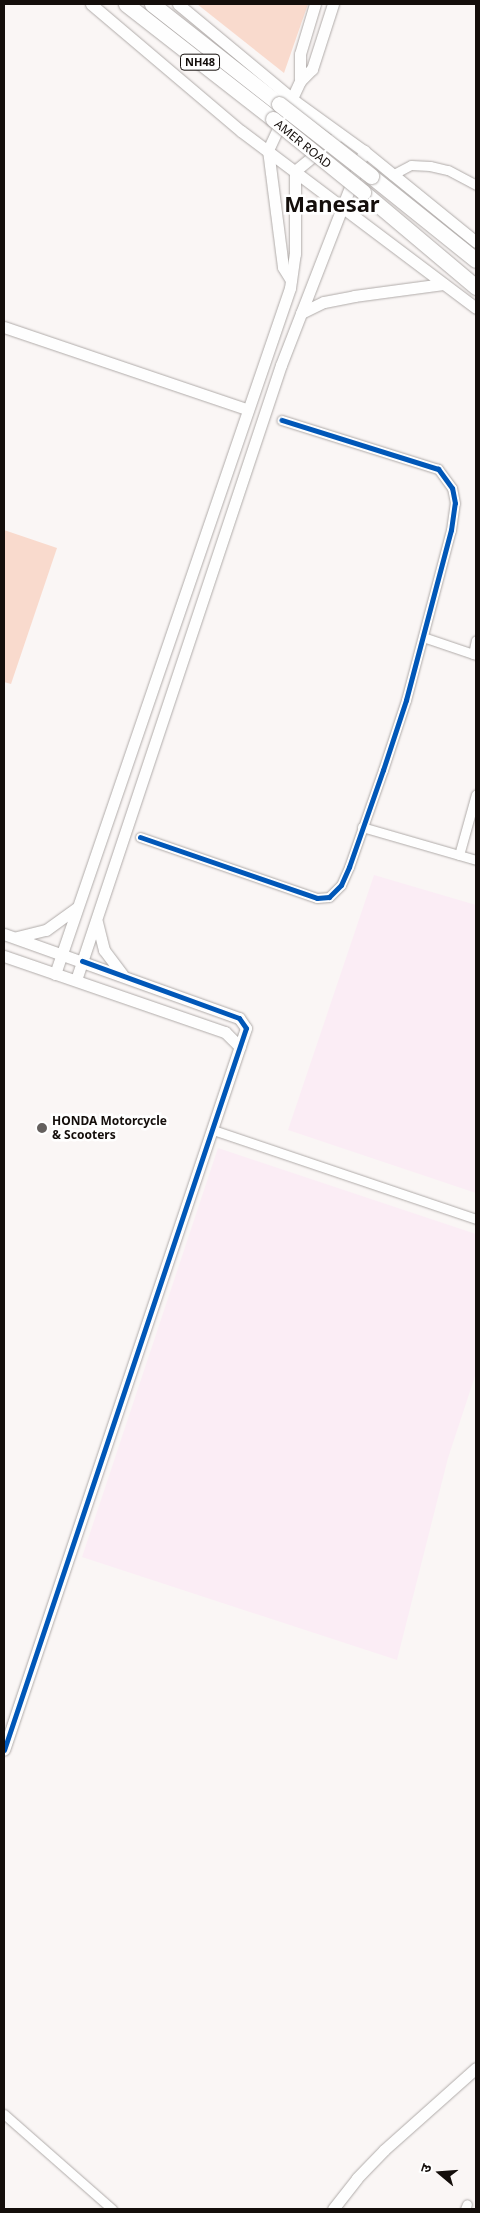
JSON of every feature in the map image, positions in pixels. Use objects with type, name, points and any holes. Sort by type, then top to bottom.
[{"type":"highway","name":"AMER ROAD","points":[[126,4],[273,119],[476,287]]},
{"type":"highway","name":"AMER ROAD","points":[[152,4],[286,101],[371,176],[476,260]]},
{"type":"street","points":[[91,4],[241,131],[476,308]]},
{"type":"street","points":[[178,4],[286,101],[364,151],[476,242]]},
{"type":"street","points":[[300,80],[298,63],[315,4]]},
{"type":"street","points":[[291,280],[283,267],[268,150],[286,101],[300,80],[312,69],[333,4]]},
{"type":"street","points":[[295,171],[340,134]]},
{"type":"street","points":[[76,980],[122,838],[300,313],[364,151]]},
{"type":"street","points":[[392,175],[411,165],[430,166],[448,170],[476,185]]},
{"type":"street","points":[[55,974],[291,280],[295,254],[295,171]]},
{"type":"street","points":[[300,313],[324,302],[443,284]]},
{"type":"street","points":[[4,327],[246,409]]},
{"type":"street","points":[[140,837],[317,898],[329,896],[341,885],[406,700],[454,512],[452,488],[447,478],[438,469],[397,454],[282,420]]},
{"type":"street","points":[[423,637],[474,654],[476,640]]},
{"type":"street","points":[[459,856],[476,794]]},
{"type":"street","points":[[362,827],[476,860]]},
{"type":"street","points":[[103,833],[122,838]]},
{"type":"street","points":[[8,936],[28,936],[46,930],[62,922],[77,907]]},
{"type":"street","points":[[96,918],[97,932],[104,950],[122,975]]},
{"type":"street","points":[[4,1750],[246,1028],[239,1018],[8,936]]},
{"type":"street","points":[[4,956],[224,1032],[240,1047]]},
{"type":"street","points":[[212,1130],[476,1219]]},
{"type":"street","points":[[333,2209],[357,2178],[384,2150],[476,2068]]},
{"type":"street","points":[[4,2114],[112,2209]]},
{"type":"shaded area","points":[[197,4],[308,4],[284,73]]},
{"type":"shaded area","points":[[4,530],[57,548],[11,684],[4,682]]},
{"type":"shaded area","points":[[374,875],[476,905],[476,1193],[288,1130]]},
{"type":"shaded area","points":[[218,1148],[476,1234],[476,1373],[448,1458],[397,1660],[82,1557]]},
{"type":"cycle path","points":[[140,837],[317,898],[329,897],[341,885],[349,867],[383,770],[406,700],[451,530],[455,503],[452,488],[438,469],[282,420]]},
{"type":"cycle path","points":[[4,1750],[246,1028],[239,1018],[82,961]]},
{"type":"place","name":"HONDA Motorcycle & Scooters","points":[[42,1128]]},
{"type":"district","name":"Manesar","points":[[332,204]]}]
